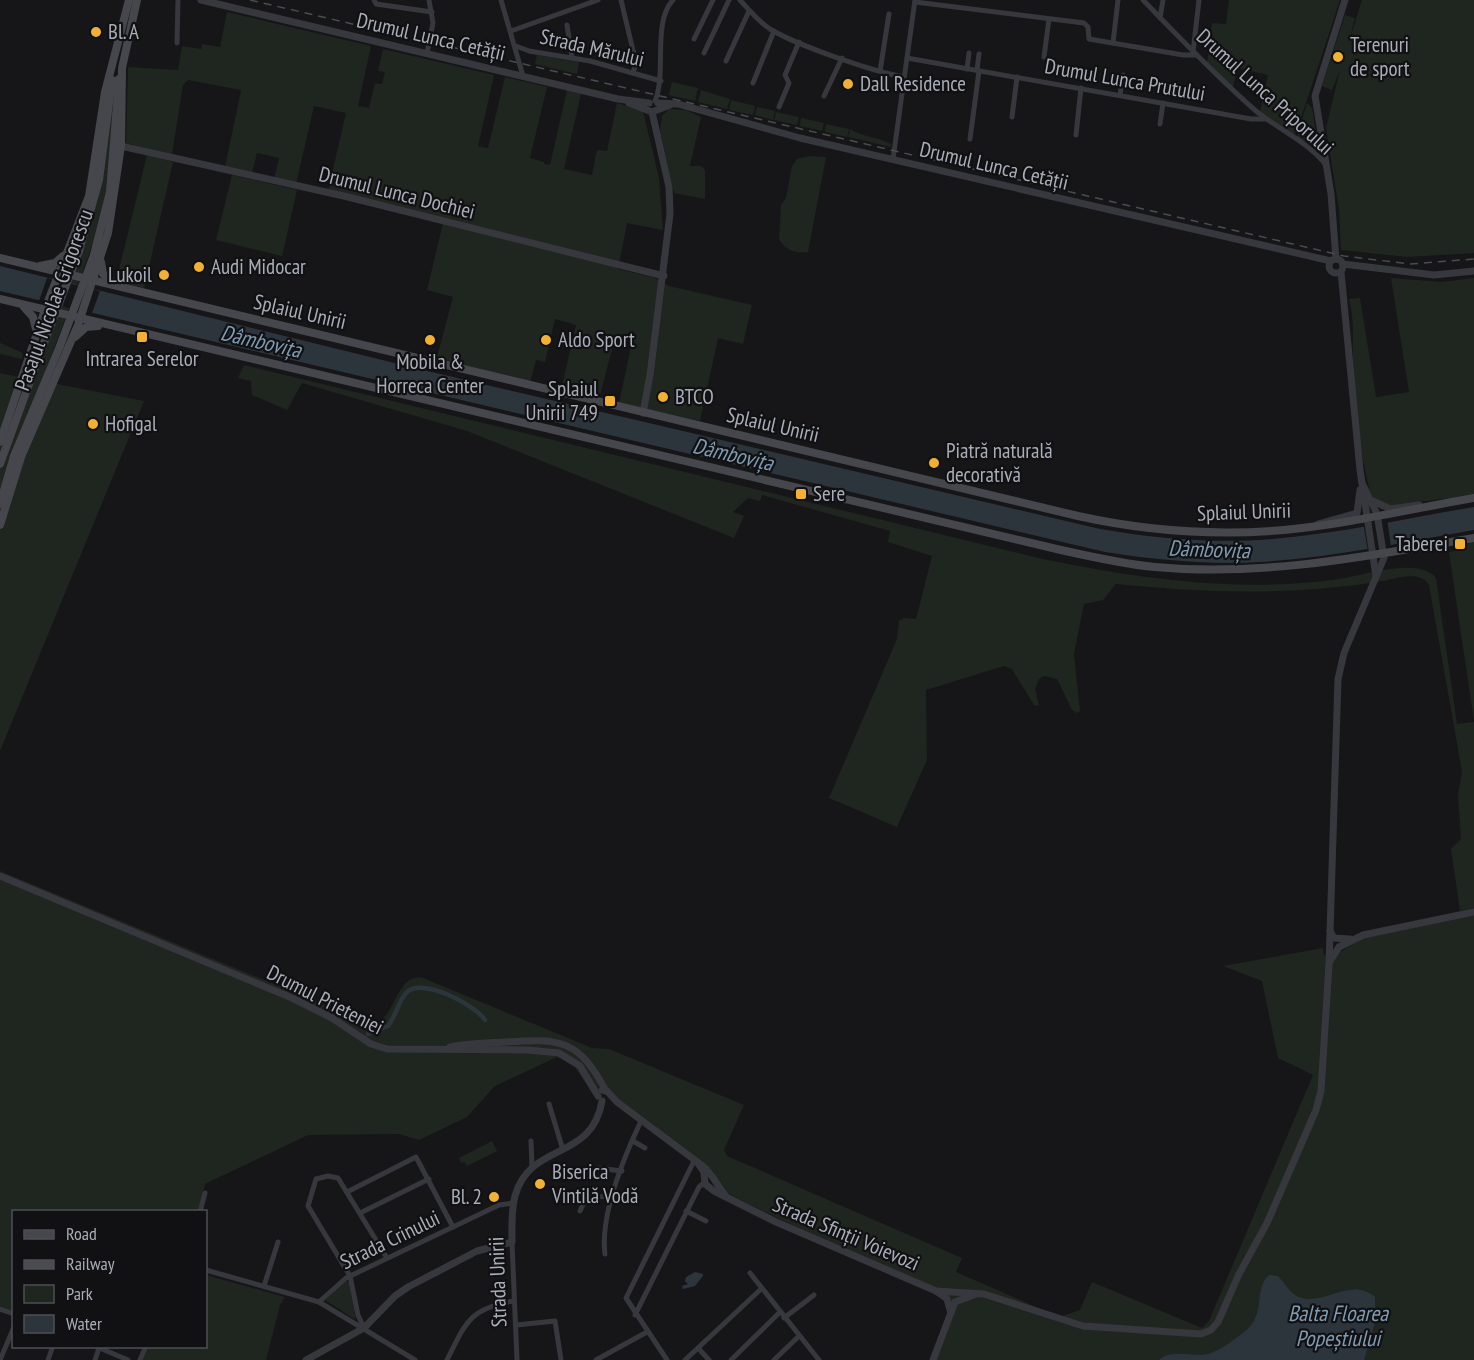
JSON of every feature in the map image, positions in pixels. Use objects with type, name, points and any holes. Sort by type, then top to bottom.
[{"type":"main road","points":[[0,525],[21,457],[71,342],[94,281],[97,257],[114,208],[121,146],[118,67],[129,0]]},
{"type":"main road","points":[[0,442],[45,311],[91,188],[104,98],[118,67],[137,0]]},
{"type":"main road","name":"Pasajul Nicolae Grigorescu","points":[[0,464],[79,251],[99,180],[118,67]]},
{"type":"main road","name":"Pasajul Nicolae Grigorescu","points":[[0,504],[14,456],[97,257],[110,192],[118,67]]},
{"type":"main road","points":[[35,267],[57,262],[69,247]]},
{"type":"main road","points":[[97,257],[103,274],[118,286]]},
{"type":"main road","name":"Splaiul Unirii","points":[[0,258],[643,413],[1122,525],[1175,532],[1218,533],[1313,526],[1378,518],[1474,498]]},
{"type":"main road","points":[[0,299],[1099,558],[1154,567],[1214,570],[1277,568],[1474,538]]},
{"type":"main road","points":[[21,304],[33,317],[37,334]]},
{"type":"main road","points":[[71,342],[86,327],[115,327]]},
{"type":"street","points":[[177,44],[178,0]]},
{"type":"street","name":"Drumul Lunca Cetății","points":[[201,0],[654,107],[678,104],[766,129],[1332,262]]},
{"type":"street","points":[[427,53],[433,27],[429,0]]},
{"type":"street","name":"Strada Mărului","points":[[501,0],[523,76]]},
{"type":"street","points":[[511,31],[598,0]]},
{"type":"street","points":[[621,0],[636,63],[633,73]]},
{"type":"street","points":[[643,413],[669,234],[670,198],[654,107],[661,81],[664,16],[673,0]]},
{"type":"street","points":[[694,39],[713,0]]},
{"type":"street","points":[[704,53],[729,0]]},
{"type":"street","points":[[740,0],[749,11],[774,31],[842,58],[904,77]]},
{"type":"street","points":[[1113,43],[1118,0]]},
{"type":"street","name":"Drumul Lunca Priporului","points":[[1143,0],[1194,53],[1266,119],[1310,149],[1326,167],[1332,262]]},
{"type":"street","points":[[1160,18],[1162,0]]},
{"type":"street","points":[[893,159],[915,1],[1084,23],[1088,27],[1088,39],[1180,55],[1194,53],[1199,0]]},
{"type":"street","points":[[1326,167],[1315,96],[1344,0]]},
{"type":"street","points":[[374,2],[432,12]]},
{"type":"street","points":[[726,62],[749,11]]},
{"type":"street","points":[[880,71],[889,14]]},
{"type":"street","points":[[1044,57],[1049,19]]},
{"type":"street","points":[[567,25],[572,57]]},
{"type":"street","points":[[753,83],[774,31]]},
{"type":"street","points":[[779,107],[789,84],[785,75],[800,42]]},
{"type":"street","name":"Strada Mărului","points":[[516,46],[529,51],[572,57],[661,81]]},
{"type":"street","points":[[967,69],[969,53]]},
{"type":"street","points":[[970,139],[979,54]]},
{"type":"street","points":[[824,96],[842,58]]},
{"type":"street","name":"Drumul Lunca Prutului","points":[[907,58],[1251,119],[1266,119]]},
{"type":"street","points":[[1120,95],[1123,75]]},
{"type":"street","points":[[1012,117],[1017,77]]},
{"type":"street","points":[[1076,135],[1081,88]]},
{"type":"street","points":[[1160,123],[1163,103]]},
{"type":"street","name":"Drumul Lunca Dochiei","points":[[121,146],[348,197],[664,276]]},
{"type":"street","points":[[1332,262],[1340,270],[1362,481],[1373,552],[1378,568]]},
{"type":"street","points":[[1332,262],[1340,270],[1365,268],[1443,275],[1474,271]]},
{"type":"street","points":[[933,1360],[951,1313],[952,1298],[980,1293],[1083,1326],[1205,1333],[1214,1328],[1272,1213],[1318,1102],[1323,1073],[1329,964],[1334,944],[1328,925],[1338,679],[1344,653],[1375,580],[1384,550],[1378,518],[1362,481]]},
{"type":"street","points":[[1313,526],[1357,513],[1362,481]]},
{"type":"street","points":[[1368,498],[1390,509],[1443,504]]},
{"type":"street","points":[[1378,568],[1392,557],[1412,548]]},
{"type":"street","points":[[1348,559],[1365,560],[1378,568]]},
{"type":"street","name":"Drumul Prieteniei","points":[[0,876],[292,998],[332,1018],[376,1046],[397,1051],[520,1050],[559,1053],[580,1066],[604,1097]]},
{"type":"street","points":[[1334,944],[1396,927],[1474,912]]},
{"type":"street","points":[[430,1051],[470,1044],[552,1040],[578,1052],[601,1081],[604,1097]]},
{"type":"street","name":"Strada Sfinții Voievozi","points":[[604,1097],[616,1102],[695,1162],[704,1170],[709,1181],[731,1200],[952,1298]]},
{"type":"street","name":"Strada Unirii","points":[[517,1359],[512,1242],[513,1203],[521,1181],[532,1167],[590,1132],[597,1120],[604,1097]]},
{"type":"street","points":[[549,1104],[562,1150]]},
{"type":"street","points":[[605,1254],[603,1228],[611,1197],[641,1121]]},
{"type":"street","points":[[531,1141],[532,1167]]},
{"type":"street","points":[[633,1141],[645,1148]]},
{"type":"street","points":[[347,1192],[413,1158],[418,1158],[453,1227]]},
{"type":"street","points":[[667,1360],[635,1315],[626,1298],[695,1162]]},
{"type":"street","points":[[593,1171],[598,1168],[622,1171]]},
{"type":"street","points":[[364,1328],[358,1315],[350,1276],[308,1206],[315,1180],[332,1176],[338,1178],[387,1258]]},
{"type":"street","points":[[360,1214],[429,1179]]},
{"type":"street","points":[[635,1315],[699,1186],[709,1181]]},
{"type":"street","points":[[201,1210],[205,1193]]},
{"type":"street","points":[[580,1211],[587,1196],[611,1197]]},
{"type":"street","name":"Strada Crinului","points":[[319,1302],[350,1276],[499,1205],[513,1203]]},
{"type":"street","points":[[686,1211],[706,1221]]},
{"type":"street","points":[[264,1286],[278,1242]]},
{"type":"street","points":[[306,1360],[364,1328],[395,1296],[408,1287],[477,1251],[512,1242]]},
{"type":"street","points":[[207,1270],[319,1302],[415,1360]]},
{"type":"street","points":[[750,1273],[819,1360]]},
{"type":"street","points":[[685,1360],[761,1289]]},
{"type":"street","points":[[731,1360],[782,1315],[814,1295]]},
{"type":"street","points":[[447,1360],[472,1315],[484,1307],[514,1301]]},
{"type":"street","points":[[516,1324],[555,1321],[561,1360]]},
{"type":"street","points":[[596,1360],[647,1332]]},
{"type":"street","points":[[0,1360],[12,1333]]},
{"type":"street","points":[[774,1360],[799,1336]]},
{"type":"street","points":[[99,1348],[128,1360]]},
{"type":"street","points":[[698,1348],[709,1360]]},
{"type":"green space","points":[[1229,0],[1340,0],[1296,133],[1293,134],[1260,112],[1268,75],[1237,68],[1233,88],[1207,63],[1212,23],[1226,24]]},
{"type":"green space","points":[[1362,0],[1474,0],[1474,253],[1407,257],[1341,250],[1339,209],[1326,128],[1340,70],[1332,90],[1322,86],[1345,15],[1355,18],[1348,45]]},
{"type":"green space","points":[[227,12],[371,46],[358,106],[369,108],[375,83],[382,84],[385,72],[378,71],[383,49],[494,75],[478,146],[488,148],[505,77],[547,87],[530,158],[544,162],[544,164],[550,165],[567,90],[581,94],[564,169],[592,175],[597,150],[607,151],[617,103],[643,111],[659,178],[663,230],[627,223],[618,269],[655,278],[669,286],[752,305],[743,344],[718,338],[700,421],[619,403],[632,342],[615,338],[599,399],[561,390],[576,325],[555,319],[545,362],[536,360],[530,383],[436,361],[453,297],[427,290],[444,219],[328,191],[346,113],[314,106],[296,184],[274,179],[279,158],[257,153],[252,173],[225,167],[241,90],[188,80],[183,85],[172,154],[126,143],[128,67],[178,70],[182,46],[201,49],[202,44],[220,47]]},
{"type":"green space","points":[[537,55],[579,62],[577,74],[535,64]]},
{"type":"green space","points":[[116,79],[106,198],[98,230],[42,381],[144,401],[0,751],[0,373],[34,380],[81,249]]},
{"type":"green space","points":[[672,82],[698,88],[695,101],[669,95]]},
{"type":"green space","points":[[701,90],[730,99],[727,109],[698,102]]},
{"type":"green space","points":[[731,100],[755,106],[753,115],[729,110]]},
{"type":"green space","points":[[1307,103],[1312,108],[1319,150],[1297,137]]},
{"type":"green space","points":[[757,107],[775,111],[773,120],[755,115]]},
{"type":"green space","points":[[669,109],[686,110],[701,117],[690,166],[701,166],[705,170],[705,199],[674,193],[660,131],[662,116]]},
{"type":"green space","points":[[776,112],[799,117],[797,125],[774,120]]},
{"type":"green space","points":[[801,118],[824,123],[822,131],[800,126]]},
{"type":"green space","points":[[826,124],[849,129],[847,137],[825,132]]},
{"type":"green space","points":[[850,129],[891,144],[891,147],[848,137]]},
{"type":"green space","points":[[147,155],[173,162],[144,289],[116,282]]},
{"type":"green space","points":[[809,156],[826,157],[808,252],[799,252],[791,250],[779,239],[781,205],[786,198],[792,166],[797,159]]},
{"type":"green space","points":[[232,175],[297,190],[282,256],[216,240]]},
{"type":"green space","points":[[1391,278],[1442,282],[1474,278],[1474,495],[1388,506],[1374,499],[1370,492],[1356,411],[1353,324],[1349,299],[1360,298],[1376,397],[1409,392]]},
{"type":"green space","points":[[0,343],[23,353],[22,359],[0,354]]},
{"type":"green space","points":[[244,365],[1043,559],[1116,573],[1190,582],[1265,585],[1339,579],[1390,569],[1417,568],[1428,572],[1436,578],[1457,724],[1474,722],[1474,908],[1460,911],[1451,849],[1461,839],[1458,795],[1462,772],[1429,585],[1425,580],[1408,576],[1349,586],[1249,592],[1116,584],[1103,600],[1084,604],[1074,654],[1080,711],[1077,713],[1072,710],[1057,679],[1044,676],[1039,679],[1035,689],[1039,706],[1034,705],[1012,669],[1004,666],[926,690],[927,760],[897,827],[829,798],[897,639],[899,621],[904,618],[916,619],[932,556],[888,542],[890,531],[762,495],[760,501],[748,498],[733,512],[744,516],[734,538],[467,431],[302,383],[287,410],[252,395],[251,381],[238,378]]},
{"type":"green space","points":[[1474,541],[1474,721],[1449,552],[1460,550],[1460,547]]},
{"type":"green space","points":[[0,871],[373,1025],[387,1014],[407,982],[414,978],[423,978],[592,1048],[609,1049],[744,1105],[724,1150],[727,1156],[962,1258],[956,1272],[1059,1317],[1080,1310],[1092,1282],[1202,1328],[1209,1321],[1313,1075],[1278,1058],[1262,981],[1223,966],[1323,948],[1324,955],[1337,954],[1363,938],[1474,915],[1474,1360],[935,1360],[952,1316],[945,1299],[738,1199],[720,1188],[713,1171],[616,1100],[607,1089],[606,1083],[599,1083],[597,1100],[574,1066],[557,1057],[495,1086],[467,1117],[419,1140],[399,1134],[308,1135],[205,1184],[198,1210],[12,1210],[12,1312],[0,1307]]},
{"type":"green space","points":[[492,1141],[497,1151],[467,1166],[465,1162],[461,1163],[459,1158]]},
{"type":"green space","points":[[207,1275],[285,1297],[280,1305],[266,1360],[143,1360],[148,1348],[207,1348]]},
{"type":"green space","points":[[346,1281],[349,1282],[356,1320],[325,1300]]},
{"type":"water","name":"Dâmbovița","points":[[0,266],[419,369],[1100,529],[1180,539],[1260,540],[1341,531],[1474,507],[1474,530],[1341,553],[1260,562],[1182,561],[1105,552],[0,291]]},
{"type":"water","points":[[695,1272],[703,1276],[695,1286],[683,1289],[682,1286],[688,1284],[685,1281],[686,1277]]},
{"type":"water","name":"Balta Floarea Popeștiului","points":[[1269,1275],[1278,1276],[1292,1292],[1302,1298],[1320,1298],[1348,1290],[1366,1292],[1375,1297],[1375,1322],[1364,1360],[1159,1360],[1164,1356],[1176,1354],[1208,1354],[1240,1335],[1251,1326],[1255,1318],[1264,1281]]},
{"type":"pier","points":[[47,278],[100,291],[92,313],[39,301]]},
{"type":"pier","points":[[1387,518],[1391,547],[1368,551],[1363,522]]},
{"type":"waterway","points":[[368,1034],[388,1026],[403,997],[414,989],[424,988],[448,994],[471,1007],[485,1020]]},
{"type":"railway","points":[[250,0],[1344,256],[1410,264],[1474,259]]},
{"type":"place","name":"Bl. A","points":[[96,32]]},
{"type":"place","name":"Terenuri de sport","points":[[1338,57]]},
{"type":"place","name":"Dall Residence","points":[[848,84]]},
{"type":"place","name":"Audi Midocar","points":[[199,267]]},
{"type":"place","name":"Lukoil","points":[[164,275]]},
{"type":"place","name":"Intrarea Serelor","points":[[142,337]]},
{"type":"place","name":"Mobila & Horreca Center","points":[[430,340]]},
{"type":"place","name":"Aldo Sport","points":[[546,340]]},
{"type":"place","name":"BTCO","points":[[663,397]]},
{"type":"place","name":"Splaiul Unirii 749","points":[[610,401]]},
{"type":"place","name":"Hofigal","points":[[93,424]]},
{"type":"place","name":"Piatră naturală decorativă","points":[[934,463]]},
{"type":"place","name":"Sere","points":[[801,494]]},
{"type":"place","name":"Taberei","points":[[1460,544]]},
{"type":"place","name":"Biserica Vintilă Vodă","points":[[540,1184]]},
{"type":"place","name":"Bl. 2","points":[[494,1197]]}]
